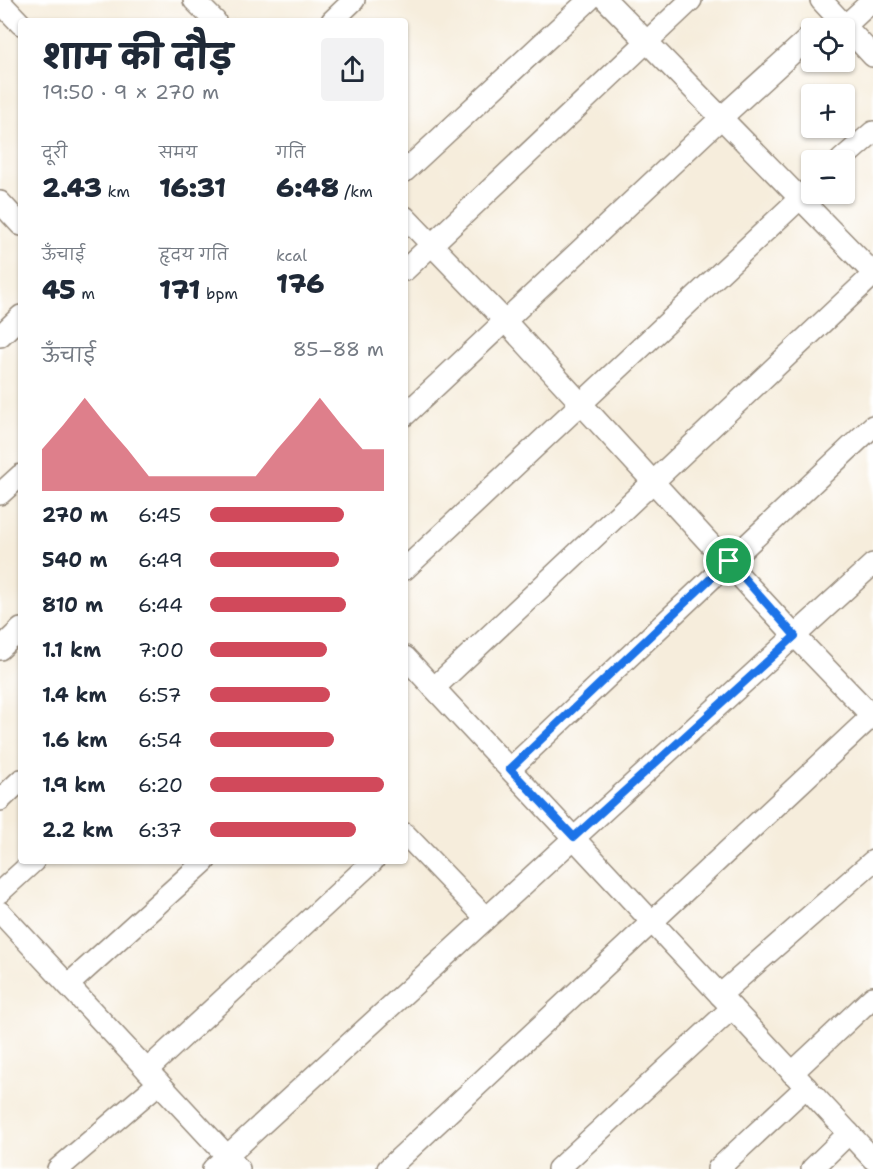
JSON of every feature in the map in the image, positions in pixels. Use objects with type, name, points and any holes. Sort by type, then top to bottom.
[{"type":"street","points":[[194,0],[212,18]]},
{"type":"street","points":[[335,18],[354,0]]},
{"type":"street","points":[[408,168],[589,0]]},
{"type":"street","points":[[606,0],[722,117],[801,188]]},
{"type":"street","points":[[408,267],[692,0]]},
{"type":"street","points":[[873,0],[830,17],[873,56]]},
{"type":"street","points":[[0,2],[18,21]]},
{"type":"street","points":[[408,412],[801,45]]},
{"type":"street","points":[[852,150],[873,132]]},
{"type":"street","points":[[408,566],[801,197]]},
{"type":"street","points":[[0,202],[18,222]]},
{"type":"street","points":[[434,688],[873,274],[816,204]]},
{"type":"street","points":[[388,1169],[873,716],[795,636],[729,561],[582,403],[408,220]]},
{"type":"street","points":[[0,336],[18,319]]},
{"type":"street","points":[[510,769],[873,426]]},
{"type":"street","points":[[0,494],[18,478]]},
{"type":"street","points":[[0,912],[153,1077],[226,1165],[486,918],[873,564]]},
{"type":"street","points":[[0,649],[18,632]]},
{"type":"street","points":[[408,660],[799,1080],[871,1154]]},
{"type":"street","points":[[0,800],[18,783]]},
{"type":"street","points":[[408,837],[486,918]]},
{"type":"street","points":[[558,1169],[726,1001],[873,861]]},
{"type":"street","points":[[0,892],[30,864]]},
{"type":"street","points":[[68,985],[202,864]]},
{"type":"street","points":[[58,1169],[370,864]]},
{"type":"street","points":[[718,1169],[873,997]]},
{"type":"street","points":[[812,1169],[849,1133]]},
{"type":"route","points":[[729,561],[795,636],[574,837],[510,769],[729,561]]}]
